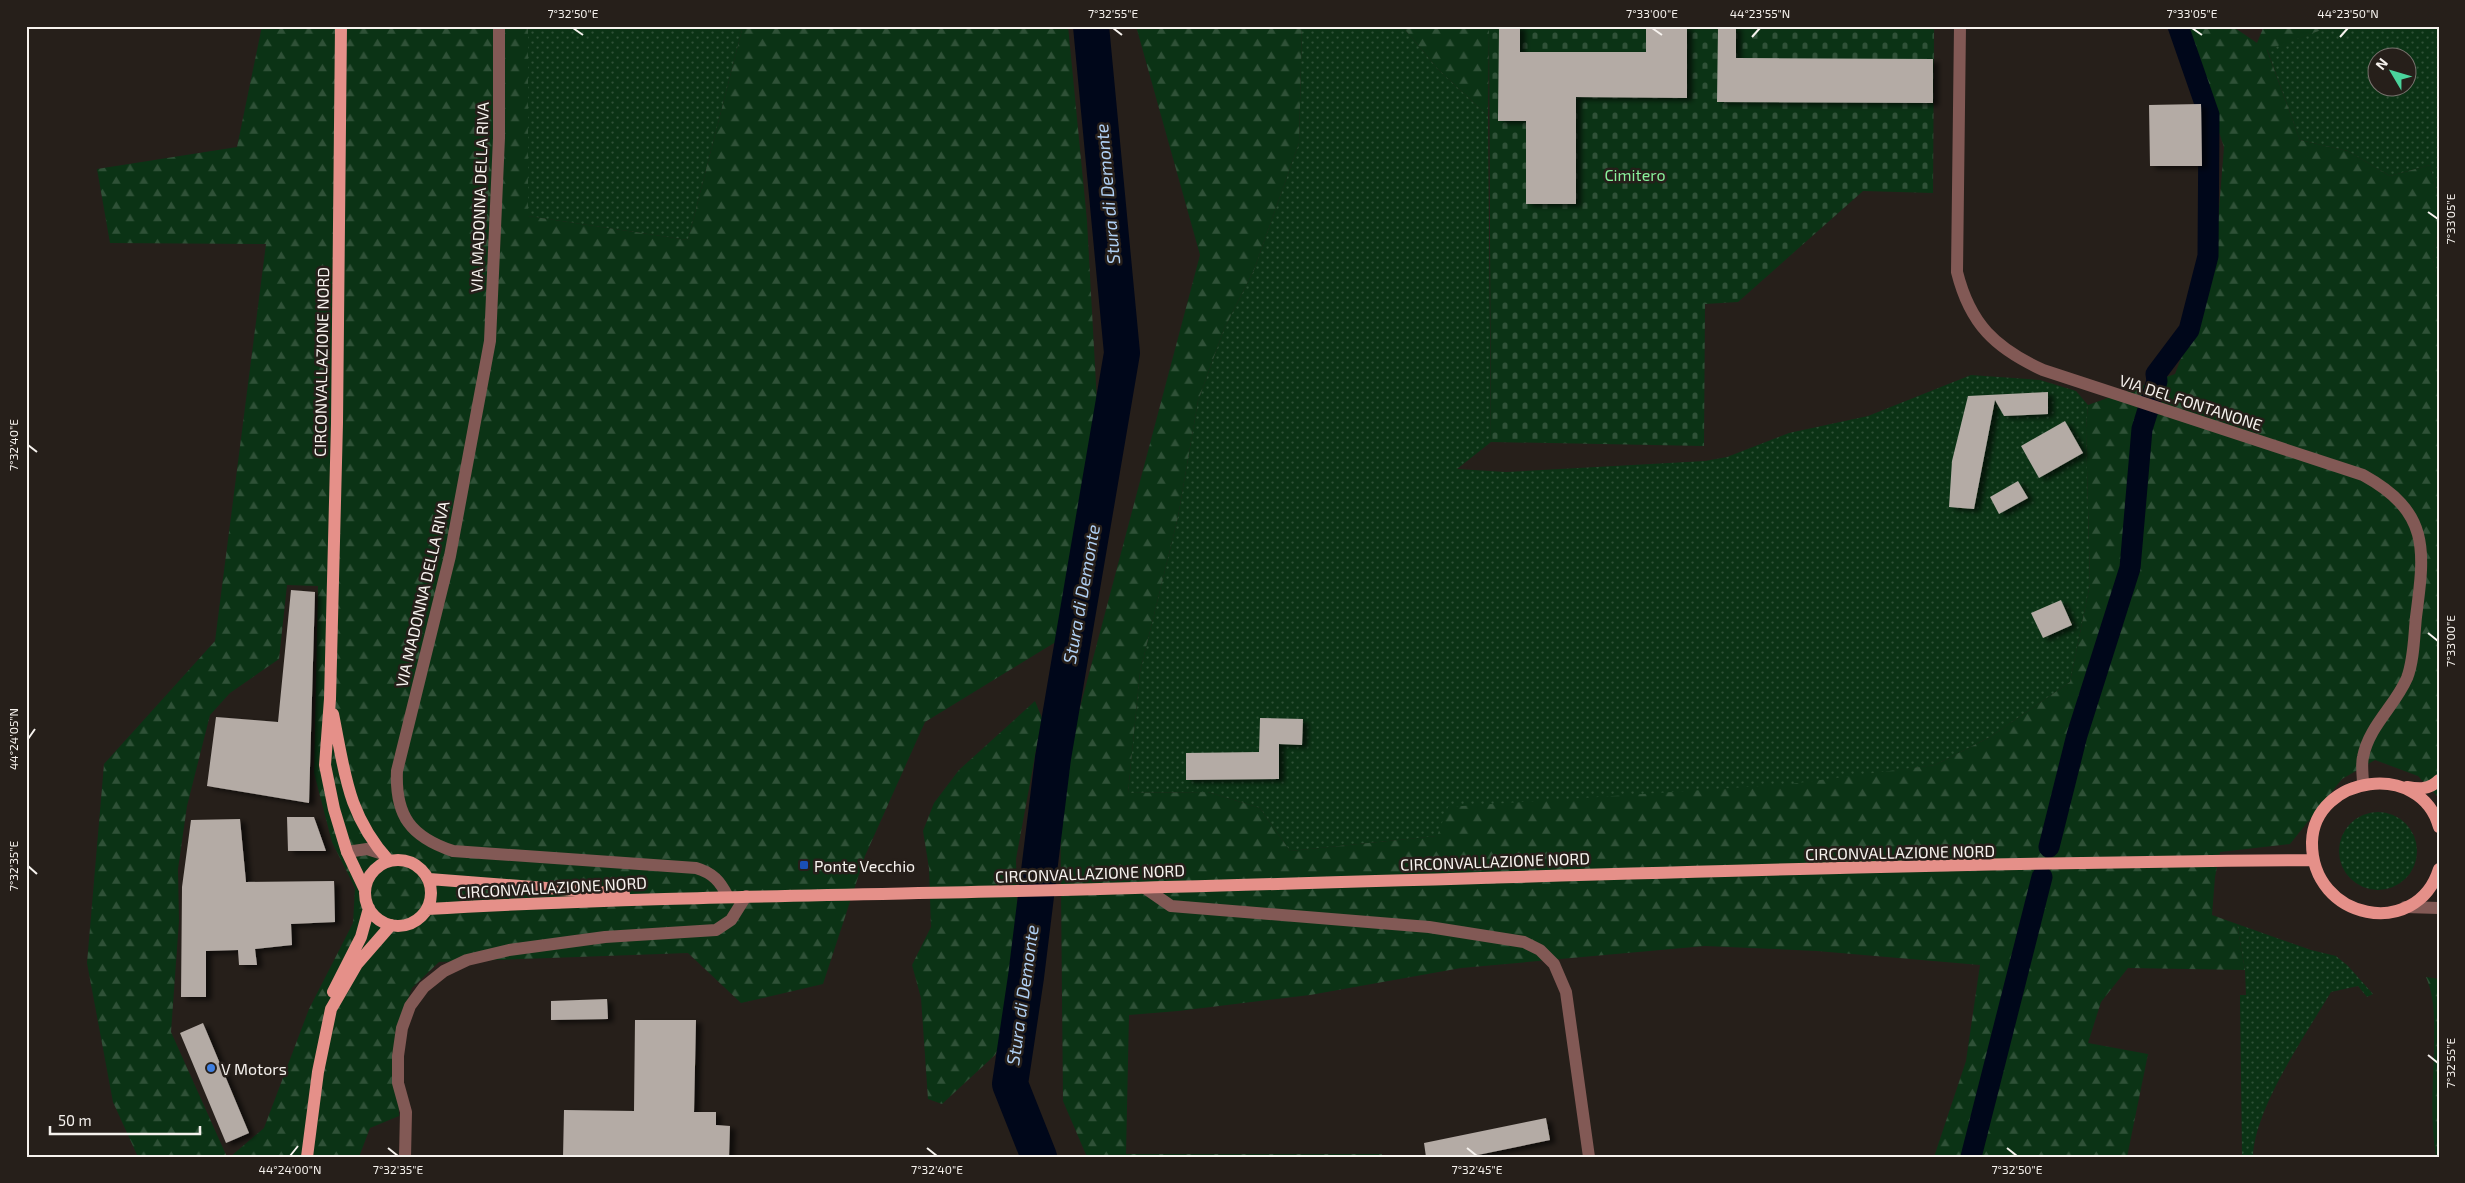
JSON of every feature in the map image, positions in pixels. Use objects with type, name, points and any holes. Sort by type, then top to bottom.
[{"type":"main road","name":"CIRCONVALLAZIONE NORD","points":[[341,26],[337,424],[330,698],[325,765],[334,809],[347,852],[365,890]]},
{"type":"main road","name":"CIRCONVALLAZIONE NORD","points":[[330,698],[351,802],[364,828],[386,857]]},
{"type":"main road","points":[[2438,872],[2424,893],[2405,907],[2386,913],[2366,912],[2347,906],[2331,894],[2319,879],[2313,860],[2312,840],[2318,820],[2329,804],[2344,791],[2363,784],[2378,782],[2420,790],[2434,785],[2439,780]]},
{"type":"main road","points":[[2393,784],[2411,792],[2427,805],[2439,827]]},
{"type":"main road","points":[[386,857],[408,861],[424,871],[429,880],[431,900],[420,918],[412,923],[391,925],[374,916],[369,908],[365,890],[372,872],[386,857]]},
{"type":"main road","name":"CIRCONVALLAZIONE NORD","points":[[427,909],[679,897],[844,895],[1548,876],[2313,860]]},
{"type":"main road","name":"CIRCONVALLAZIONE NORD","points":[[429,880],[679,897]]},
{"type":"main road","points":[[308,1157],[318,1072],[331,1008],[331,996],[361,937],[369,908]]},
{"type":"main road","points":[[331,1008],[358,964],[391,925]]},
{"type":"street","name":"VIA MADONNA DELLA RIVA","points":[[499,26],[499,138],[490,341],[450,556],[397,771],[396,792],[402,814],[414,832],[432,845],[453,852],[696,868],[709,871],[720,882],[728,897]]},
{"type":"street","name":"VIA DEL FONTANONE","points":[[1960,26],[1957,272],[1963,296],[1974,318],[1992,340],[2016,358],[2043,370],[2362,475],[2386,488],[2404,505],[2415,526],[2422,550],[2407,677],[2369,737],[2362,759],[2363,784]]},
{"type":"street","points":[[347,852],[367,849],[386,857]]},
{"type":"street","points":[[1145,888],[1171,906],[1226,912],[1429,926],[1524,942],[1540,950],[1554,964],[1566,992],[1589,1157]]},
{"type":"street","points":[[405,1157],[406,1112],[398,1083],[398,1056],[402,1028],[410,1006],[424,988],[444,971],[467,960],[509,950],[605,937],[716,930],[731,920],[746,896]]},
{"type":"street","points":[[2405,907],[2439,908]]},
{"type":"green space","points":[[262,26],[528,26],[528,216],[688,240],[743,26],[1068,26],[1087,221],[1097,402],[1059,640],[925,722],[865,856],[823,984],[741,1003],[688,953],[439,962],[412,988],[395,1033],[399,1116],[370,1128],[359,1157],[230,1157],[264,1128],[309,1009],[353,923],[355,888],[332,842],[314,773],[318,586],[287,585],[279,659],[230,693],[210,715],[187,806],[178,869],[179,921],[171,1032],[227,1157],[138,1157],[113,1102],[87,963],[104,764],[215,641],[266,244],[110,243],[97,169],[237,147]]},
{"type":"green space","points":[[528,26],[743,26],[688,240],[528,216]]},
{"type":"green space","points":[[1136,26],[1302,26],[1299,143],[1254,270],[1224,329],[1198,401],[1178,517],[1140,672],[1128,793],[1208,792],[1260,808],[1290,851],[1437,836],[1448,807],[1790,784],[1935,765],[1990,737],[2070,682],[2090,584],[2086,429],[2088,405],[2175,374],[2214,272],[2224,147],[2183,26],[2232,26],[2257,43],[2264,26],[2332,26],[2267,50],[2300,140],[2348,151],[2390,176],[2430,165],[2439,202],[2439,222],[2433,260],[2439,283],[2439,798],[2418,776],[2375,760],[2342,779],[2290,844],[2220,852],[2215,877],[2212,915],[2237,924],[2245,970],[2128,968],[2101,1002],[2088,1043],[2148,1054],[2127,1157],[1934,1157],[1966,1061],[1980,965],[1817,951],[1705,946],[1461,968],[1310,995],[1129,1015],[1126,1154],[1382,1154],[1382,1157],[1087,1157],[1063,1101],[1060,783],[1200,255]]},
{"type":"green space","points":[[1302,26],[1402,26],[1438,69],[1488,116],[1491,442],[1457,469],[1506,472],[1705,461],[1727,457],[1789,433],[1868,416],[1971,375],[2040,380],[2076,391],[2088,405],[2086,429],[2090,584],[2070,682],[1990,737],[1935,765],[1437,836],[1290,851],[1260,808],[1208,792],[1128,793],[1140,672],[1178,517],[1198,401],[1224,329],[1254,270],[1299,143]]},
{"type":"green space","points":[[1402,26],[1489,26],[1488,116],[1438,69]]},
{"type":"green space","name":"Cimitero","points":[[1489,26],[1934,26],[1933,193],[1863,191],[1738,302],[1705,304],[1704,446],[1491,442]]},
{"type":"green space","points":[[2332,26],[2439,26],[2439,202],[2430,165],[2390,176],[2348,151],[2300,140],[2267,49]]},
{"type":"green space","points":[[2439,222],[2439,283],[2433,260]]},
{"type":"green space","points":[[1035,701],[1042,718],[1016,859],[1018,948],[1009,1029],[995,1055],[942,1104],[928,1099],[921,998],[912,965],[931,927],[929,868],[923,831],[934,803],[959,770]]},
{"type":"green space","points":[[2370,812],[2386,812],[2400,818],[2411,829],[2417,843],[2417,859],[2411,873],[2400,884],[2386,890],[2370,890],[2356,884],[2345,873],[2339,859],[2339,843],[2345,829],[2356,818]]},
{"type":"green space","points":[[2237,924],[2311,950],[2336,956],[2348,966],[2373,994],[2367,997],[2358,986],[2331,992],[2283,1072],[2272,1095],[2262,1117],[2253,1157],[2242,1157],[2240,995],[2246,995],[2245,970]]},
{"type":"green space","points":[[2426,977],[2439,979],[2439,1157],[2436,1157],[2432,1116],[2434,1013]]},
{"type":"building","points":[[1499,26],[1520,26],[1520,52],[1646,52],[1646,26],[1687,26],[1687,98],[1576,97],[1576,204],[1526,204],[1526,121],[1498,121]]},
{"type":"building","points":[[1718,26],[1736,26],[1736,58],[1933,59],[1933,103],[1717,102]]},
{"type":"building","points":[[2201,104],[2202,166],[2150,166],[2149,105]]},
{"type":"building","points":[[2048,392],[2048,414],[2004,416],[1995,400],[1974,509],[1949,507],[1952,461],[1968,396]]},
{"type":"building","points":[[2065,421],[2083,453],[2039,478],[2021,446]]},
{"type":"building","points":[[2018,481],[2028,498],[1999,514],[1990,497]]},
{"type":"building","points":[[291,590],[315,592],[309,803],[207,786],[216,717],[278,722]]},
{"type":"building","points":[[2061,600],[2072,625],[2043,638],[2031,613]]},
{"type":"building","points":[[1260,718],[1303,719],[1302,745],[1279,744],[1279,779],[1186,780],[1186,753],[1259,752]]},
{"type":"building","points":[[287,817],[314,817],[326,851],[288,851]]},
{"type":"building","points":[[240,819],[246,882],[334,881],[335,922],[291,924],[292,945],[255,949],[257,965],[239,965],[238,950],[206,951],[206,997],[181,997],[182,887],[191,820]]},
{"type":"building","points":[[607,999],[608,1019],[551,1020],[551,1001]]},
{"type":"building","points":[[635,1020],[696,1020],[694,1112],[716,1112],[716,1125],[730,1126],[729,1157],[563,1157],[564,1110],[634,1111]]},
{"type":"building","points":[[203,1023],[249,1133],[226,1143],[180,1033]]},
{"type":"building","points":[[1546,1118],[1550,1140],[1468,1157],[1426,1157],[1424,1143]]},
{"type":"waterway","name":"Stura di Demonte","points":[[1039,1157],[1010,1084],[1026,977],[1053,758],[1122,353],[1091,26]]},
{"type":"waterway","points":[[2049,847],[2077,735],[2130,568],[2142,429],[2157,381],[2156,374],[2189,330],[2208,256],[2209,115],[2178,26]]},
{"type":"waterway","points":[[1971,1157],[2042,877]]},
{"type":"place","name":"Ponte Vecchio","points":[[804,865]]},
{"type":"place","name":"V Motors","points":[[211,1068]]}]
